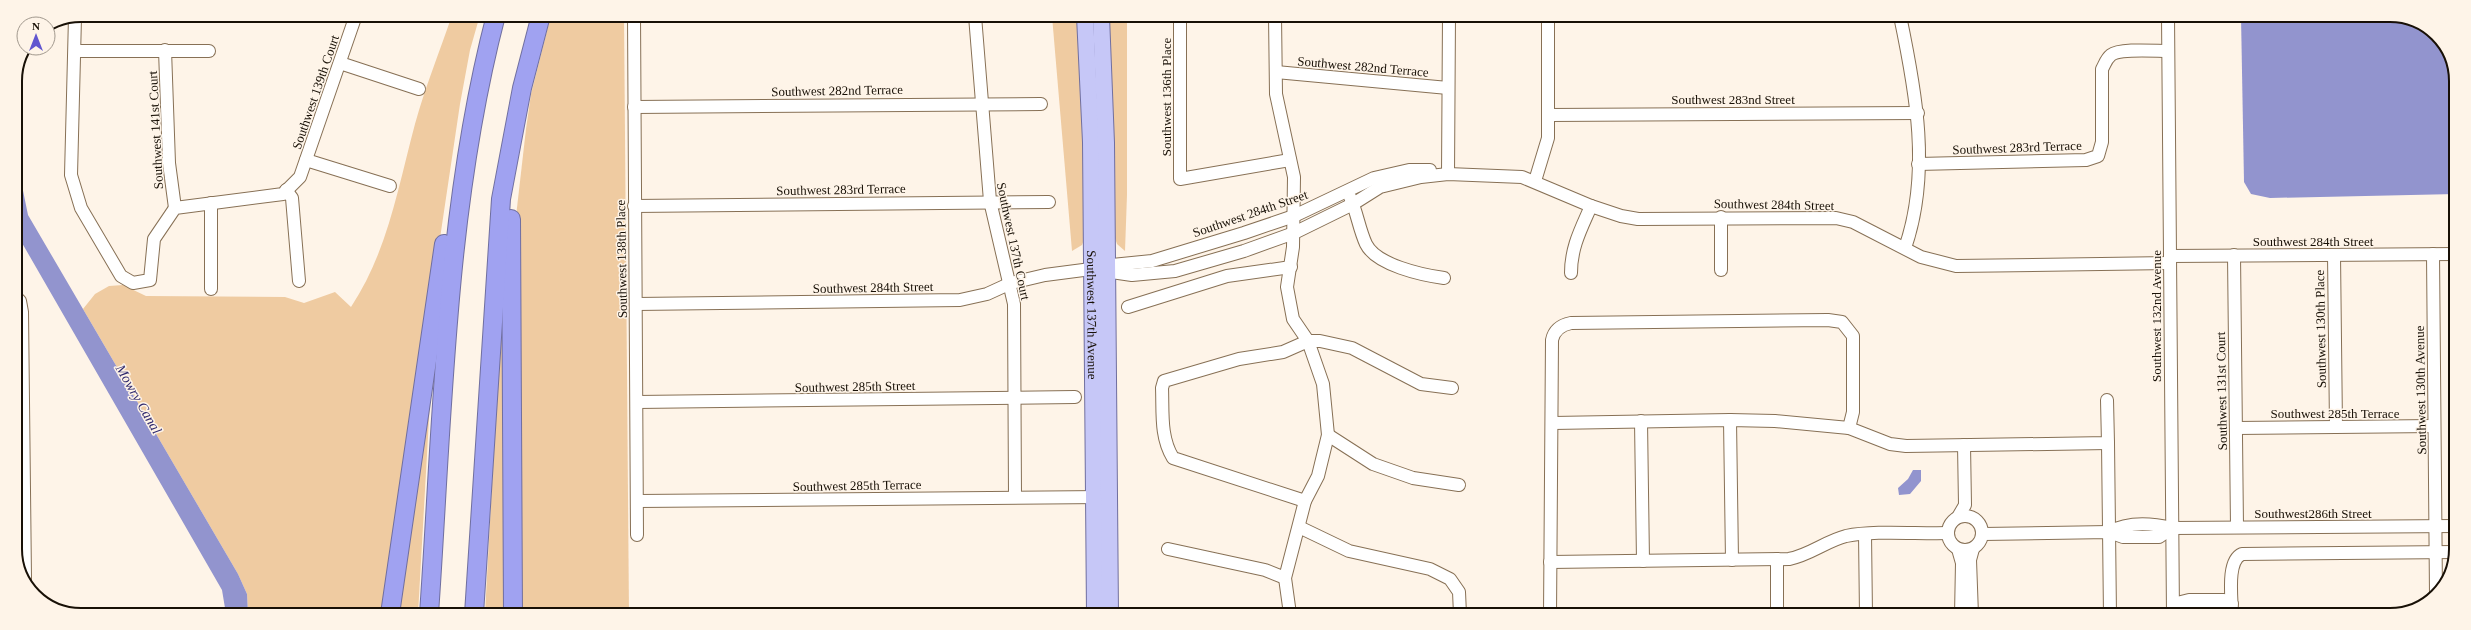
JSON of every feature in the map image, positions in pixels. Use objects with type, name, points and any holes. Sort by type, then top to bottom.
[{"type":"highway","points":[[428,608],[460,192],[482,69],[494,22]]},
{"type":"highway","points":[[474,608],[501,199],[522,88],[539,22]]},
{"type":"highway","points":[[513,608],[511,218],[522,123],[522,88]]},
{"type":"highway","points":[[391,608],[447,226],[460,192]]},
{"type":"main road","name":"Southwest 137th Avenue","points":[[1085,22],[1099,270],[1102,497],[1110,608]]},
{"type":"main road","name":"Southwest 137th Avenue","points":[[1099,270],[1106,143],[1101,22]]},
{"type":"main road","name":"Southwest 137th Avenue","points":[[1095,608],[1102,497]]},
{"type":"street","points":[[75,22],[71,175],[81,208],[121,276],[133,283],[150,280],[154,239],[175,208],[283,194],[286,190],[292,198],[299,281]]},
{"type":"street","name":"Southwest 139th Court","points":[[286,190],[300,177],[354,22]]},
{"type":"street","name":"Southwest 138th Place","points":[[634,22],[634,206],[638,501]]},
{"type":"street","name":"Southwest 137th Court","points":[[975,22],[990,201],[1011,282],[1014,304],[1015,497]]},
{"type":"street","name":"Southwest 136th Place","points":[[1180,22],[1180,179],[1290,160]]},
{"type":"street","points":[[1275,22],[1276,94],[1294,177],[1294,233],[1291,267],[1286,287],[1292,319],[1308,341],[1323,384],[1328,435],[1318,476],[1305,501],[1286,578],[1289,608]]},
{"type":"street","points":[[1448,174],[1449,22]]},
{"type":"street","points":[[1535,181],[1548,138],[1548,22]]},
{"type":"street","points":[[1901,22],[1912,70],[1918,113],[1918,192],[1913,225],[1905,248]]},
{"type":"street","name":"Southwest 132nd Avenue","points":[[2168,22],[2173,608]]},
{"type":"street","name":"Southwest 141st Court","points":[[165,50],[169,163],[175,208]]},
{"type":"street","name":"Southwest 283rd Terrace","points":[[1918,164],[2086,160],[2098,156],[2102,142],[2102,69],[2106,60],[2112,54],[2122,51],[2168,50]]},
{"type":"street","points":[[75,51],[209,51]]},
{"type":"street","points":[[340,63],[419,89]]},
{"type":"street","name":"Southwest 282nd Terrace","points":[[1276,72],[1448,88]]},
{"type":"street","name":"Southwest 282nd Terrace","points":[[634,106],[982,102],[1042,104]]},
{"type":"street","name":"Southwest 283nd Street","points":[[1549,115],[1918,113]]},
{"type":"street","points":[[306,160],[390,186]]},
{"type":"street","name":"Southwest 284th Street","points":[[1099,270],[1112,265],[1152,261],[1294,216],[1374,178],[1409,170],[1434,170],[1448,174]]},
{"type":"street","name":"Southwest 284th Street","points":[[636,304],[960,300],[987,294],[1011,282],[1045,275],[1099,270],[1132,275],[1175,271],[1244,251],[1294,233],[1353,204],[1380,187],[1421,177],[1448,174],[1522,177],[1535,181],[1591,206],[1621,216],[1638,219],[1721,217],[1836,218],[1853,222],[1921,257],[1956,266],[2170,259],[2234,255],[2449,254]]},
{"type":"street","points":[[1347,191],[1353,204],[1366,244],[1374,256],[1420,275],[1444,278]]},
{"type":"street","name":"Southwest 283rd Terrace","points":[[634,206],[990,201],[1049,202]]},
{"type":"street","points":[[210,289],[211,203]]},
{"type":"street","points":[[1571,273],[1571,253],[1591,206]]},
{"type":"street","points":[[1721,217],[1721,270]]},
{"type":"street","name":"Southwest 130th Place","points":[[2334,254],[2336,427]]},
{"type":"street","name":"Southwest 130th Avenue","points":[[2433,254],[2436,586]]},
{"type":"street","name":"Southwest 131st Court","points":[[2234,255],[2237,527]]},
{"type":"street","points":[[1128,307],[1227,276],[1291,267]]},
{"type":"street","points":[[22,312],[25,568]]},
{"type":"street","points":[[1550,608],[1553,423],[1552,340],[1555,331],[1563,325],[1571,323],[1828,320],[1842,322],[1853,336],[1853,412],[1849,428]]},
{"type":"street","points":[[1305,501],[1172,458],[1163,434],[1162,388],[1164,381],[1239,359],[1283,352],[1308,341],[1352,348],[1395,372],[1421,384],[1452,388]]},
{"type":"street","name":"Southwest 285th Street","points":[[637,402],[1074,397]]},
{"type":"street","points":[[2107,400],[2110,608]]},
{"type":"street","points":[[1553,423],[1730,420],[1789,422],[1849,428],[1898,445],[2108,443]]},
{"type":"street","points":[[1730,420],[1732,560]]},
{"type":"street","points":[[1641,421],[1643,561]]},
{"type":"street","name":"Southwest 285th Terrace","points":[[2236,428],[2434,426]]},
{"type":"street","points":[[1328,435],[1373,464],[1413,478],[1459,485]]},
{"type":"street","points":[[1964,445],[1965,505],[1972,517],[1980,524],[1983,534],[1980,543],[1973,549],[1970,560],[1972,608]]},
{"type":"street","name":"Southwest 285th Terrace","points":[[638,501],[1102,497]]},
{"type":"street","points":[[637,535],[638,501]]},
{"type":"street","points":[[1965,505],[1958,517],[1950,526],[1948,533],[1950,543],[1958,549],[1973,549]]},
{"type":"street","points":[[1958,517],[1972,517]]},
{"type":"street","name":"Southwest286th Street","points":[[2172,528],[2449,526]]},
{"type":"street","points":[[1299,527],[1349,551],[1430,569],[1450,579],[1459,592],[1460,608]]},
{"type":"street","points":[[1983,534],[2109,532],[2123,537],[2158,536],[2172,528]]},
{"type":"street","points":[[1550,562],[1777,559],[1799,557],[1844,537],[1865,534],[1948,533]]},
{"type":"street","points":[[1865,534],[1866,608]]},
{"type":"street","points":[[1168,549],[1265,570],[1286,578]]},
{"type":"street","points":[[1958,549],[1962,563],[1961,608]]},
{"type":"street","points":[[2232,608],[2232,566],[2236,557],[2242,554],[2449,552]]},
{"type":"street","points":[[1777,559],[1777,608]]},
{"type":"shaded area","points":[[450,22],[478,22],[470,50],[460,104],[385,608],[248,608],[247,594],[238,574],[83,309],[95,294],[109,286],[123,285],[146,296],[285,297],[304,303],[335,292],[351,307],[364,286],[383,241],[397,195],[415,124]]},
{"type":"shaded area","points":[[549,22],[624,22],[629,608],[516,608],[515,225],[531,94]]},
{"type":"shaded area","points":[[1053,22],[1080,22],[1086,234],[1082,245],[1072,251]]},
{"type":"shaded area","points":[[1107,22],[1127,22],[1127,195],[1125,251],[1117,244],[1114,235]]},
{"type":"shaded area","points":[[503,281],[508,608],[485,608]]},
{"type":"shaded area","points":[[432,366],[418,608],[395,608]]},
{"type":"water","points":[[2241,22],[2402,23],[2420,30],[2439,48],[2445,58],[2449,77],[2449,194],[2270,198],[2251,194],[2244,182]]},
{"type":"water","points":[[22,186],[28,215],[238,574],[247,594],[248,608],[225,608],[222,590],[22,243]]},
{"type":"water","points":[[1913,470],[1921,470],[1921,481],[1910,494],[1899,495],[1898,488],[1908,479]]},
{"type":"water label","name":"Mowry Canal","points":[[139,399]]}]
